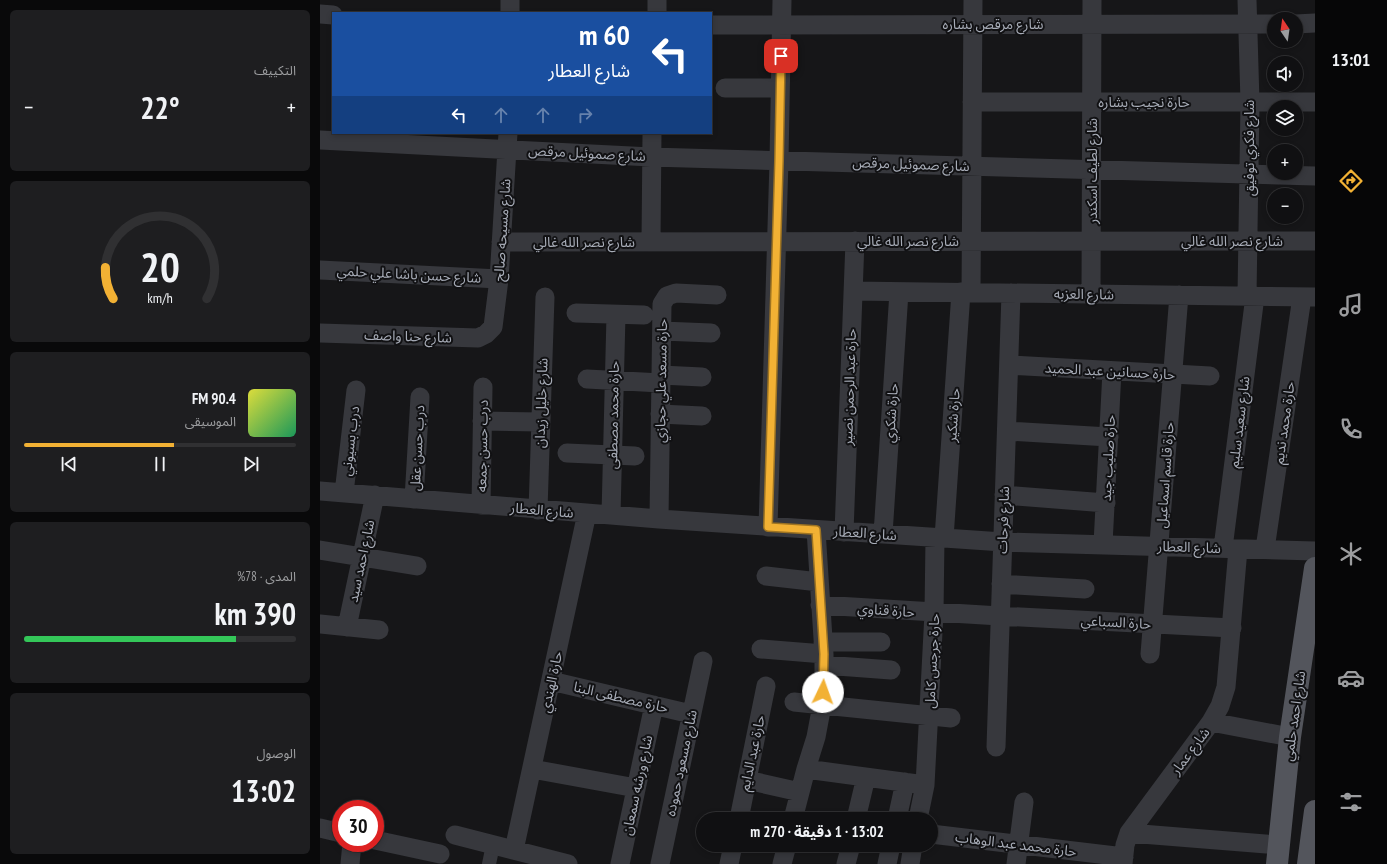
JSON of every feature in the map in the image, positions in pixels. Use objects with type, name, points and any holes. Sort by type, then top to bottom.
[{"type":"main road","name":"شارع احمد حلمي","points":[[1278,855],[1290,737],[1315,568]]},
{"type":"main road","points":[[1308,864],[1315,811]]},
{"type":"street","points":[[510,0],[510,12]]},
{"type":"street","points":[[657,0],[657,12]]},
{"type":"street","points":[[768,527],[777,242],[782,0]]},
{"type":"street","name":"حارة شكير","points":[[940,538],[971,241],[973,0]]},
{"type":"street","name":"شارع لطيف اسكندر","points":[[1091,294],[1092,0]]},
{"type":"street","name":"شارع فكري توفيق","points":[[1248,0],[1250,102],[1248,241],[1251,296]]},
{"type":"street","points":[[320,14],[332,15]]},
{"type":"street","name":"شارع مرقص بشاره","points":[[712,25],[1267,24]]},
{"type":"street","points":[[1303,24],[1315,24]]},
{"type":"street","points":[[725,88],[780,88]]},
{"type":"street","name":"حارة نجيب بشاره","points":[[972,102],[1315,102]]},
{"type":"street","points":[[651,242],[652,134]]},
{"type":"street","name":"شارع صموئيل مرقص","points":[[320,140],[507,141],[651,157],[1315,176]]},
{"type":"street","name":"شارع مسيحه صالح","points":[[493,327],[499,279],[507,141]]},
{"type":"street","name":"حارة عبد الرحمن نصير","points":[[844,532],[855,241]]},
{"type":"street","name":"شارع نصر الله غالي","points":[[500,242],[1315,241]]},
{"type":"street","name":"شارع حسن باشا علي حلمي","points":[[320,270],[499,279]]},
{"type":"street","name":"شارع العزبه","points":[[853,291],[1309,297]]},
{"type":"street","name":"حارة شكري","points":[[883,534],[899,292]]},
{"type":"street","name":"حارة مسعد علي حجازي","points":[[659,519],[662,304],[667,296],[676,293],[717,295]]},
{"type":"street","name":"شارع فرحات","points":[[996,747],[1011,293]]},
{"type":"street","name":"حارة قاسم اسماعيل","points":[[1150,654],[1160,546],[1179,295]]},
{"type":"street","name":"شارع سعيد سليم","points":[[1232,628],[1230,548],[1251,296]]},
{"type":"street","name":"شارع خليل زيدان","points":[[538,510],[545,297]]},
{"type":"street","name":"حارة محمد نديم","points":[[1265,549],[1309,297]]},
{"type":"street","points":[[576,313],[644,315]]},
{"type":"street","name":"حارة محمد مصطفى","points":[[611,515],[616,315]]},
{"type":"street","name":"شارع حنا واصف","points":[[320,333],[478,338],[486,334],[493,327]]},
{"type":"street","points":[[662,331],[710,333]]},
{"type":"street","name":"حارة حسانين عبد الحميد","points":[[1009,365],[1210,376]]},
{"type":"street","name":"حارة صليب جيد","points":[[1103,544],[1112,371]]},
{"type":"street","points":[[587,379],[614,381],[702,377]]},
{"type":"street","name":"درب حسن جمعه","points":[[481,505],[483,387]]},
{"type":"street","name":"درب بسيوني","points":[[344,493],[356,390]]},
{"type":"street","name":"درب حسن عقل","points":[[414,499],[420,397]]},
{"type":"street","points":[[660,414],[702,416]]},
{"type":"street","points":[[482,421],[541,422]]},
{"type":"street","points":[[1007,431],[1109,437]]},
{"type":"street","points":[[567,453],[635,456]]},
{"type":"street","name":"شارع العطار","points":[[320,491],[587,514],[1002,542],[1315,551]]},
{"type":"street","points":[[1004,495],[1106,503]]},
{"type":"street","name":"شارع احمد سيد","points":[[347,627],[375,496]]},
{"type":"street","name":"حارة الهندي","points":[[514,850],[587,514]]},
{"type":"street","points":[[795,812],[816,737],[822,705],[824,654],[816,530]]},
{"type":"street","name":"حارة جرجس كامل","points":[[920,812],[926,785],[934,612],[940,538]]},
{"type":"street","points":[[320,550],[417,566]]},
{"type":"street","points":[[766,576],[819,582]]},
{"type":"street","points":[[1001,584],[1085,589]]},
{"type":"street","name":"حارة قناوي","points":[[820,605],[1000,616]]},
{"type":"street","name":"حارة السباعي","points":[[1000,616],[1232,628]]},
{"type":"street","points":[[320,624],[378,630]]},
{"type":"street","name":"شارع عمار","points":[[1124,860],[1125,845],[1129,833],[1211,722],[1220,706],[1226,687],[1232,628]]},
{"type":"street","points":[[824,654],[881,642]]},
{"type":"street","points":[[761,649],[824,654],[891,670]]},
{"type":"street","name":"شارع مسعود حموده","points":[[660,864],[703,661]]},
{"type":"street","name":"حارة مصطفى البنا","points":[[551,681],[692,714]]},
{"type":"street","name":"حارة عبد الدايم","points":[[740,812],[766,686]]},
{"type":"street","points":[[794,702],[929,717],[951,718]]},
{"type":"street","name":"شارع ورشه سمعان","points":[[620,864],[654,705]]},
{"type":"street","points":[[1211,722],[1290,737]]},
{"type":"street","points":[[532,769],[636,788]]},
{"type":"street","points":[[806,769],[926,785]]},
{"type":"street","points":[[858,812],[866,777]]},
{"type":"street","points":[[747,780],[800,792]]},
{"type":"street","points":[[899,812],[905,782]]},
{"type":"street","points":[[1016,864],[1024,802]]},
{"type":"street","points":[[320,828],[332,831]]},
{"type":"street","points":[[1129,833],[1278,855]]},
{"type":"street","points":[[455,835],[568,864]]},
{"type":"street","name":"حارة محمد عبد الوهاب","points":[[938,835],[1018,844],[1124,860]]},
{"type":"street","points":[[384,842],[440,854]]},
{"type":"street","points":[[489,864],[494,845]]},
{"type":"street","points":[[350,864],[351,852]]},
{"type":"street","points":[[729,864],[732,852]]},
{"type":"street","points":[[782,864],[785,852]]},
{"type":"street","points":[[846,864],[849,852]]},
{"type":"street","points":[[887,864],[890,852]]},
{"type":"street","points":[[910,864],[912,852]]},
{"type":"route","points":[[781,56],[768,527],[816,530],[824,654],[823,692]]}]
